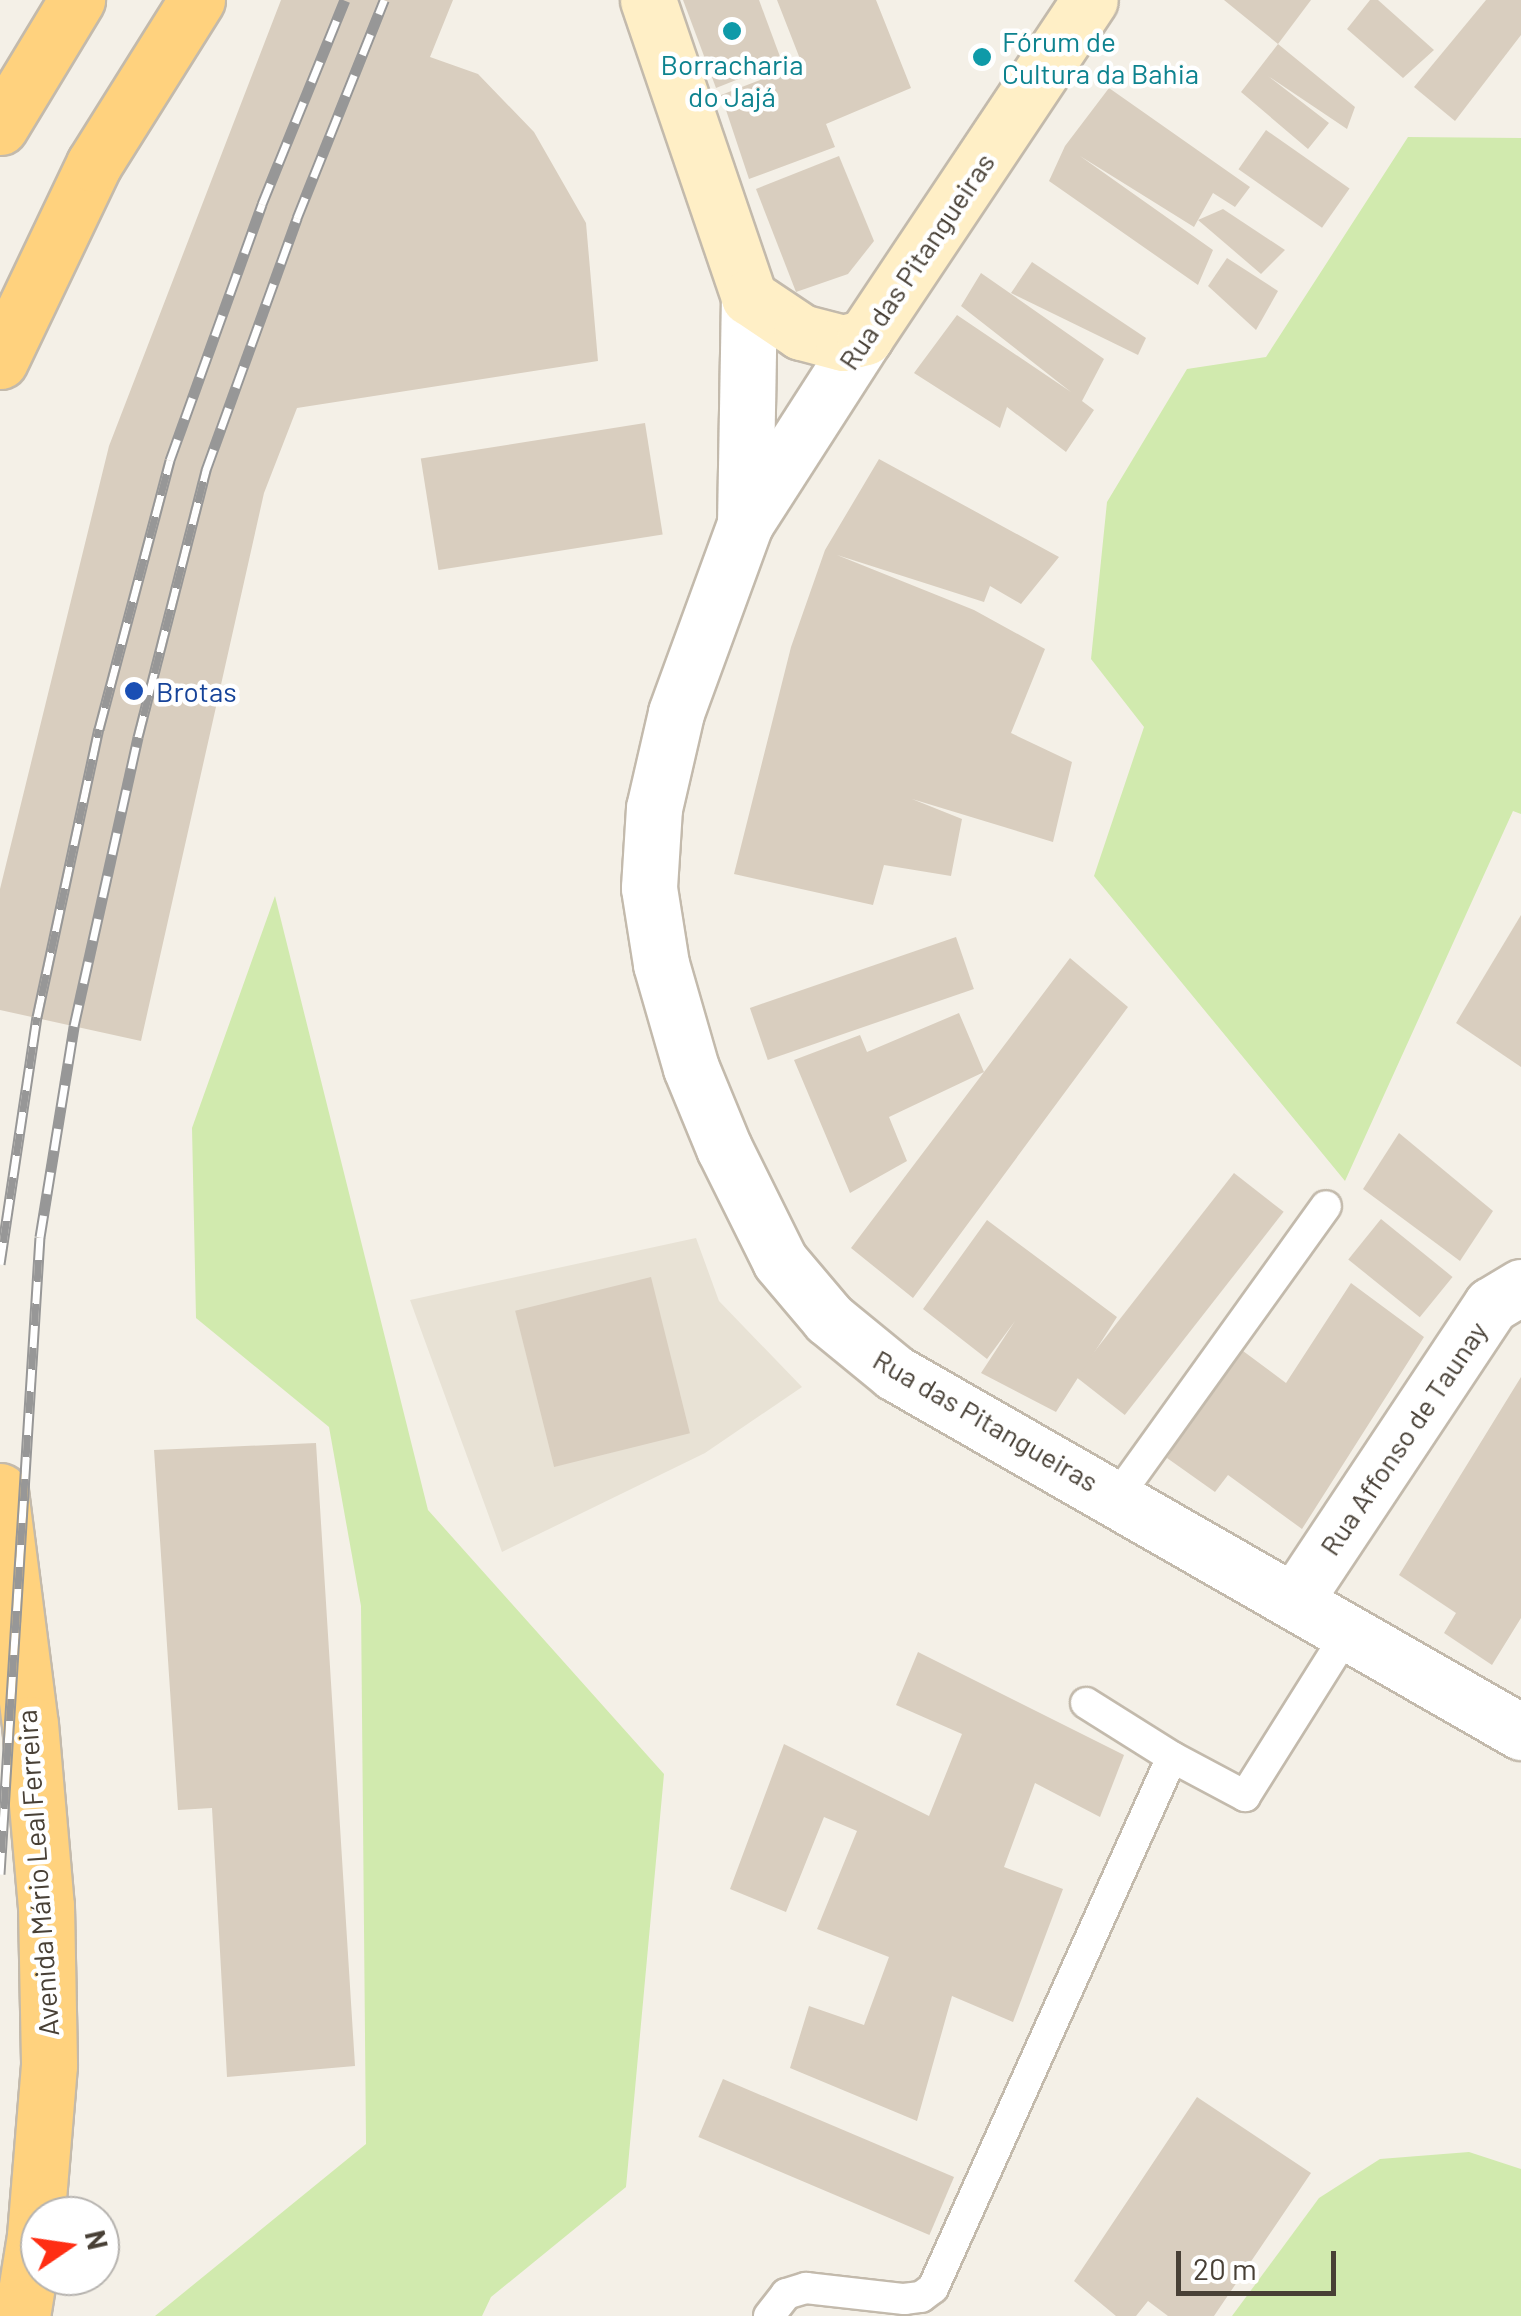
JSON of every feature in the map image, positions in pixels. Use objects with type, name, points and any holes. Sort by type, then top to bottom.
[{"type":"highway","points":[[0,127],[77,0]]},
{"type":"highway","points":[[0,361],[94,164],[197,0]]},
{"type":"highway","name":"Avenida Mário Leal Ferreira","points":[[0,1491],[30,1724],[46,1906],[49,2065],[35,2236],[22,2316]]},
{"type":"main road","points":[[648,0],[750,297],[821,341],[842,343],[865,337]]},
{"type":"main road","name":"Rua das Pitangueiras","points":[[865,337],[1090,0]]},
{"type":"street","name":"Rua das Pitangueiras","points":[[745,524],[750,297]]},
{"type":"street","name":"Rua das Pitangueiras","points":[[865,337],[745,524],[676,713],[654,808],[648,888],[661,964],[691,1068],[780,1261],[829,1319],[895,1373],[1521,1732]]},
{"type":"street","name":"Rua Affonso de Taunay","points":[[1295,1600],[1491,1304],[1521,1287]]},
{"type":"lane","points":[[1117,1497],[1326,1206]]},
{"type":"lane","points":[[1086,1703],[1172,1757],[1245,1796],[1348,1632]]},
{"type":"lane","points":[[769,2316],[786,2294],[806,2288],[904,2299],[921,2297],[933,2288],[1172,1757]]},
{"type":"shaded area","points":[[696,1238],[719,1301],[802,1387],[705,1453],[502,1552],[410,1300]]},
{"type":"green space","points":[[1408,137],[1521,138],[1521,814],[1513,811],[1345,1181],[1094,876],[1144,727],[1091,659],[1107,502],[1187,369],[1266,357]]},
{"type":"green space","points":[[275,896],[428,1510],[664,1774],[626,2187],[491,2297],[482,2316],[155,2316],[366,2144],[361,1606],[329,1427],[196,1318],[192,1128]]},
{"type":"green space","points":[[1469,2152],[1521,2169],[1521,2316],[1232,2316],[1319,2198],[1380,2159]]},
{"type":"building","name":"Brotas","points":[[281,0],[453,0],[430,57],[478,74],[534,132],[586,223],[598,361],[297,408],[264,493],[141,1041],[0,1010],[0,889],[109,446]]},
{"type":"building","name":"Borracharia do Jajá","points":[[683,0],[759,0],[782,62],[716,88]]},
{"type":"building","points":[[777,0],[876,0],[911,88],[826,124],[835,147],[749,179],[721,95],[802,64]]},
{"type":"building","points":[[1224,0],[1311,0],[1278,44]]},
{"type":"building","points":[[1370,0],[1378,0],[1434,50],[1403,78],[1347,29]]},
{"type":"building","points":[[1486,0],[1521,0],[1521,35],[1455,121],[1414,87]]},
{"type":"building","points":[[1278,44],[1355,107],[1347,129],[1268,76],[1329,123],[1308,149],[1241,92]]},
{"type":"building","points":[[1109,88],[1250,187],[1235,207],[1213,193],[1194,227],[1080,156],[1213,250],[1198,285],[1049,181],[1065,146]]},
{"type":"building","points":[[1266,130],[1350,189],[1322,228],[1238,169]]},
{"type":"building","points":[[839,156],[874,241],[848,274],[796,292],[756,189]]},
{"type":"building","points":[[1223,209],[1285,250],[1261,274],[1198,220]]},
{"type":"building","points":[[1227,258],[1278,291],[1256,330],[1208,286]]},
{"type":"building","points":[[1032,262],[1146,338],[1138,355],[1011,293]]},
{"type":"building","points":[[981,273],[1104,359],[1082,401],[1094,410],[1066,452],[1007,407],[1000,428],[914,373],[957,315],[1071,392],[961,306]]},
{"type":"building","points":[[645,423],[663,535],[438,570],[421,459]]},
{"type":"building","points":[[879,459],[1059,557],[1021,604],[990,586],[984,602],[837,555],[974,610],[1045,649],[1011,733],[1072,762],[1053,842],[912,799],[962,819],[951,876],[884,865],[873,905],[734,874],[791,647],[825,550]]},
{"type":"building","points":[[1521,915],[1521,1067],[1456,1023]]},
{"type":"building","points":[[956,937],[974,989],[768,1060],[750,1008]]},
{"type":"building","points":[[1070,958],[1128,1007],[913,1298],[851,1248]]},
{"type":"building","points":[[959,1013],[984,1072],[889,1117],[907,1161],[850,1193],[794,1060],[860,1035],[867,1052]]},
{"type":"building","points":[[1399,1133],[1493,1211],[1460,1261],[1363,1189]]},
{"type":"building","points":[[1234,1173],[1284,1212],[1125,1415],[1075,1376]]},
{"type":"building","points":[[1381,1219],[1452,1277],[1420,1317],[1348,1259]]},
{"type":"building","points":[[987,1220],[1117,1317],[1056,1412],[981,1373],[1015,1321],[987,1359],[923,1309]]},
{"type":"building","points":[[651,1277],[690,1433],[554,1467],[515,1311]]},
{"type":"building","points":[[1351,1283],[1424,1337],[1302,1529],[1228,1475],[1215,1492],[1167,1458],[1239,1348],[1286,1383]]},
{"type":"building","points":[[1521,1377],[1521,1618],[1492,1665],[1444,1633],[1456,1613],[1399,1575]]},
{"type":"building","points":[[316,1443],[355,2066],[227,2077],[212,1808],[178,1810],[154,1450]]},
{"type":"building","points":[[918,1652],[1124,1755],[1100,1817],[1035,1783],[1004,1867],[1063,1889],[1013,2022],[952,1996],[917,2121],[790,2068],[809,2006],[864,2025],[889,1957],[817,1929],[857,1831],[824,1817],[786,1912],[730,1889],[784,1744],[929,1816],[962,1734],[896,1705]]},
{"type":"building","points":[[723,2079],[954,2177],[929,2235],[698,2137]]},
{"type":"building","points":[[1197,2097],[1311,2173],[1214,2316],[1168,2316],[1148,2301],[1136,2316],[1116,2316],[1074,2281]]},
{"type":"railway","points":[[0,1264],[37,1017],[99,729],[170,460],[262,204],[345,0]]},
{"type":"railway","points":[[0,1874],[40,1237],[74,1026],[138,737],[206,470],[297,218],[384,0]]},
{"type":"place","name":"Borracharia do Jajá","points":[[732,31]]},
{"type":"place","name":"Fórum de Cultura da Bahia","points":[[982,57]]},
{"type":"place","name":"Brotas","points":[[134,691]]}]
